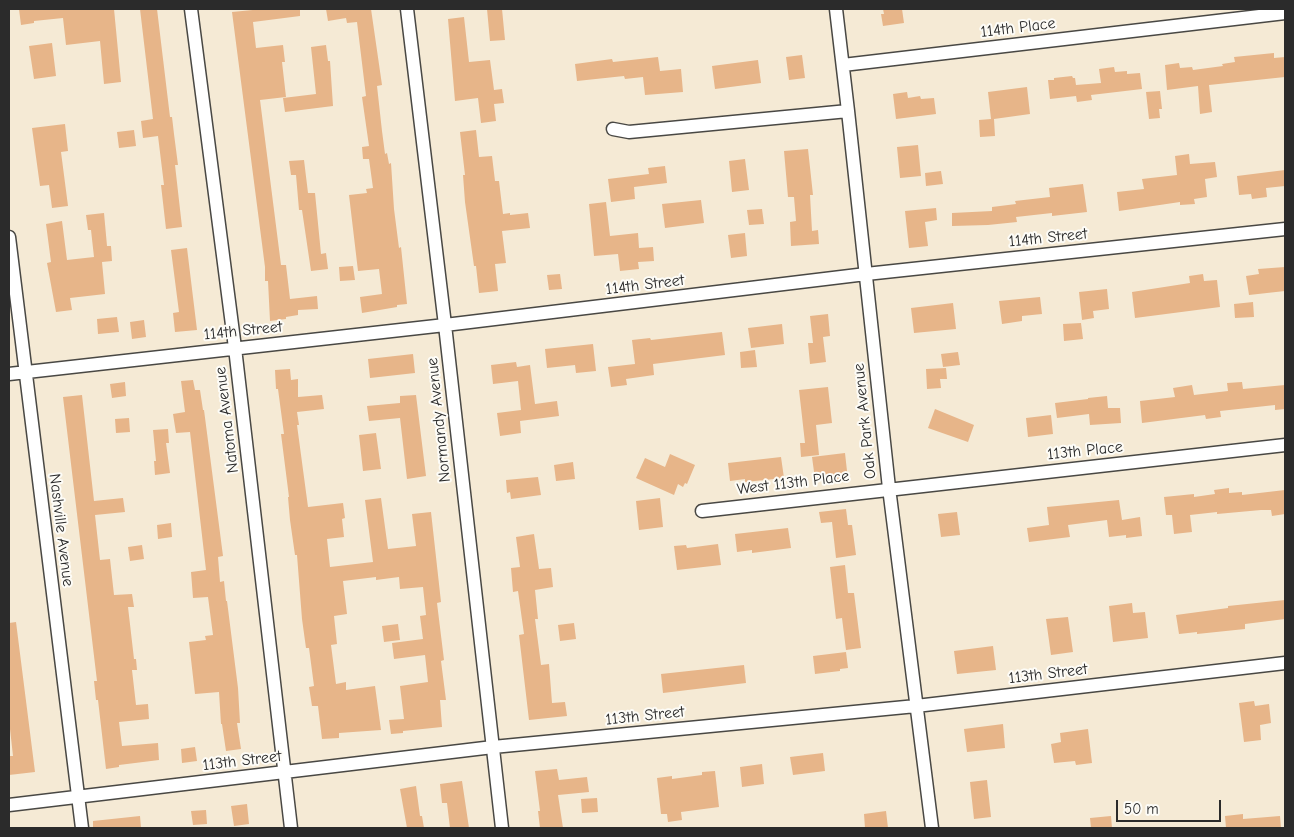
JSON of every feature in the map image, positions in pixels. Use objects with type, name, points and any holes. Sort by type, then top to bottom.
[{"type":"street","name":"Natoma Avenue","points":[[191,9],[235,348],[291,828]]},
{"type":"street","name":"Normandy Avenue","points":[[407,9],[502,828]]},
{"type":"street","name":"Oak Park Avenue","points":[[836,9],[889,488],[932,828]]},
{"type":"street","name":"114th Place","points":[[843,65],[1285,14]]},
{"type":"street","points":[[613,129],[630,132],[848,111]]},
{"type":"street","name":"114th Street","points":[[9,374],[445,325],[866,274],[1285,229]]},
{"type":"street","name":"Nashville Avenue","points":[[9,237],[82,828]]},
{"type":"street","name":"113th Place","points":[[889,488],[1285,445]]},
{"type":"street","name":"West 113th Place","points":[[702,511],[889,488]]},
{"type":"street","name":"113th Street","points":[[9,805],[492,747],[916,706],[1285,662]]},
{"type":"building","points":[[19,9],[114,9],[121,82],[104,84],[100,41],[66,45],[63,18],[34,21],[34,23],[21,25]]},
{"type":"building","points":[[140,9],[157,9],[170,117],[172,117],[178,165],[175,165],[182,227],[166,229],[161,185],[164,185],[158,136],[143,138],[141,121],[153,119]]},
{"type":"building","points":[[263,9],[300,9],[300,16],[253,22],[256,48],[283,45],[285,62],[282,62],[286,97],[260,100],[281,265],[286,265],[290,299],[317,296],[318,309],[298,310],[298,315],[270,321],[268,281],[265,281],[265,267],[232,12]]},
{"type":"building","points":[[326,9],[371,9],[382,85],[377,86],[382,131],[385,154],[387,153],[389,164],[391,163],[394,209],[399,248],[401,247],[407,304],[397,305],[397,307],[362,313],[360,297],[382,294],[379,269],[358,271],[349,195],[367,193],[366,189],[373,188],[369,159],[363,159],[362,147],[369,146],[362,97],[366,96],[357,22],[347,23],[346,18],[328,21]]},
{"type":"building","points":[[487,9],[502,9],[505,40],[490,41]]},
{"type":"building","points":[[883,9],[902,9],[904,23],[883,26],[881,14],[884,14]]},
{"type":"building","points":[[464,17],[469,62],[490,60],[494,90],[502,89],[504,103],[494,104],[496,121],[481,123],[478,98],[455,101],[448,19]]},
{"type":"building","points":[[52,43],[56,76],[34,79],[29,46]]},
{"type":"building","points":[[326,45],[328,61],[330,61],[333,106],[285,112],[283,98],[316,94],[311,47]]},
{"type":"building","points":[[1274,53],[1274,58],[1285,57],[1285,77],[1209,85],[1212,112],[1200,114],[1198,86],[1167,90],[1165,65],[1179,63],[1180,68],[1192,67],[1193,70],[1223,66],[1222,64],[1235,62],[1234,57]]},
{"type":"building","points":[[802,55],[805,78],[789,80],[786,57]]},
{"type":"building","points":[[658,57],[660,71],[681,69],[683,92],[645,95],[643,77],[625,79],[624,76],[577,81],[575,64],[612,59],[613,62]]},
{"type":"building","points":[[758,60],[761,83],[715,89],[712,66]]},
{"type":"building","points":[[1114,67],[1115,72],[1127,71],[1127,74],[1140,73],[1142,89],[1091,95],[1092,100],[1077,102],[1076,96],[1050,99],[1048,80],[1072,76],[1075,78],[1076,85],[1101,83],[1099,69]]},
{"type":"building","points":[[1027,87],[1030,114],[994,119],[995,136],[980,137],[979,120],[991,119],[988,92]]},
{"type":"building","points":[[1160,91],[1162,109],[1159,109],[1160,118],[1149,119],[1146,92]]},
{"type":"building","points":[[907,92],[908,98],[920,96],[921,99],[934,98],[936,114],[896,119],[893,94]]},
{"type":"building","points":[[65,124],[68,151],[61,152],[68,206],[52,208],[49,185],[40,186],[32,128]]},
{"type":"building","points":[[134,130],[136,146],[119,148],[117,132]]},
{"type":"building","points":[[476,130],[479,157],[492,156],[495,181],[499,181],[503,214],[528,213],[530,228],[502,231],[506,263],[495,264],[498,291],[479,293],[465,202],[463,175],[465,175],[460,132]]},
{"type":"building","points":[[918,145],[921,176],[900,178],[897,147]]},
{"type":"building","points":[[808,149],[813,195],[810,195],[812,231],[818,230],[819,244],[791,246],[790,222],[796,221],[794,197],[788,197],[784,151]]},
{"type":"building","points":[[1189,154],[1190,164],[1215,162],[1217,177],[1205,179],[1207,197],[1194,199],[1195,204],[1180,205],[1180,202],[1119,211],[1117,192],[1144,189],[1142,179],[1177,175],[1175,156]]},
{"type":"building","points":[[745,159],[749,190],[732,192],[729,161]]},
{"type":"building","points":[[304,160],[308,193],[315,193],[321,254],[326,253],[328,269],[311,271],[302,210],[299,210],[296,175],[291,175],[289,161]]},
{"type":"building","points":[[665,166],[667,183],[634,187],[635,199],[611,202],[608,179],[649,174],[648,168]]},
{"type":"building","points":[[1285,170],[1285,186],[1266,188],[1267,197],[1252,199],[1251,194],[1239,195],[1237,176]]},
{"type":"building","points":[[941,171],[943,184],[926,186],[925,173]]},
{"type":"building","points":[[1083,184],[1087,212],[1052,216],[1052,213],[1016,217],[1017,222],[952,226],[952,213],[992,211],[992,207],[1016,204],[1015,201],[1050,197],[1049,188]]},
{"type":"building","points":[[701,200],[704,223],[665,228],[662,204]]},
{"type":"building","points":[[606,202],[610,236],[638,233],[639,248],[653,247],[654,261],[638,262],[639,269],[620,271],[618,254],[594,256],[589,204]]},
{"type":"building","points":[[936,208],[937,220],[925,222],[928,246],[909,248],[905,211]]},
{"type":"building","points":[[762,209],[764,224],[749,225],[747,210]]},
{"type":"building","points":[[104,213],[107,246],[111,246],[112,261],[102,262],[105,294],[70,298],[72,310],[56,312],[47,263],[51,262],[46,224],[62,221],[67,260],[94,257],[91,230],[88,230],[86,215]]},
{"type":"building","points":[[745,233],[747,256],[731,258],[728,235]]},
{"type":"building","points":[[187,248],[197,330],[175,332],[173,313],[179,312],[171,250]]},
{"type":"building","points":[[353,266],[355,280],[340,281],[339,267]]},
{"type":"building","points":[[1285,267],[1285,291],[1249,295],[1246,276],[1259,274],[1258,269]]},
{"type":"building","points":[[560,274],[562,289],[549,290],[547,275]]},
{"type":"building","points":[[1203,274],[1204,281],[1217,280],[1220,307],[1135,318],[1132,292],[1190,283],[1189,276]]},
{"type":"building","points":[[1107,289],[1109,309],[1093,311],[1094,318],[1082,320],[1079,292]]},
{"type":"building","points":[[1040,297],[1042,314],[1022,316],[1022,321],[1002,324],[999,301]]},
{"type":"building","points":[[1253,302],[1254,317],[1235,318],[1234,304]]},
{"type":"building","points":[[953,303],[956,329],[914,333],[911,308]]},
{"type":"building","points":[[828,314],[830,336],[823,337],[826,362],[810,364],[808,343],[813,343],[810,316]]},
{"type":"building","points":[[117,317],[119,332],[98,334],[97,319]]},
{"type":"building","points":[[144,320],[146,337],[132,339],[130,322]]},
{"type":"building","points":[[1081,323],[1083,339],[1064,341],[1063,324]]},
{"type":"building","points":[[782,324],[784,344],[751,348],[748,328]]},
{"type":"building","points":[[722,332],[725,355],[653,364],[654,375],[626,379],[627,385],[611,387],[608,367],[635,364],[632,340],[650,338],[651,340]]},
{"type":"building","points":[[593,344],[596,371],[576,373],[575,365],[547,368],[545,349]]},
{"type":"building","points":[[755,350],[757,367],[741,368],[740,352]]},
{"type":"building","points":[[958,352],[960,365],[943,367],[941,354]]},
{"type":"building","points":[[413,354],[415,373],[370,378],[368,359]]},
{"type":"building","points":[[516,362],[517,367],[530,365],[535,404],[557,401],[559,416],[520,421],[521,433],[500,436],[497,413],[521,410],[518,381],[493,384],[491,365]]},
{"type":"building","points":[[946,368],[947,379],[940,379],[941,388],[927,389],[926,369]]},
{"type":"building","points":[[290,369],[291,380],[298,379],[298,397],[322,395],[324,409],[297,412],[299,425],[297,425],[308,507],[343,503],[345,518],[342,519],[344,537],[327,539],[330,567],[373,562],[365,500],[381,498],[388,549],[416,546],[412,514],[431,512],[441,602],[437,603],[444,660],[441,661],[446,700],[440,700],[442,727],[391,734],[389,720],[404,719],[400,686],[428,682],[425,655],[394,659],[392,643],[423,639],[420,616],[426,615],[423,587],[400,589],[399,577],[376,580],[376,577],[343,581],[347,614],[334,616],[337,644],[331,645],[336,684],[346,682],[346,690],[375,686],[381,730],[339,733],[339,738],[322,739],[318,706],[312,706],[309,687],[314,686],[309,648],[306,648],[302,619],[297,555],[295,555],[290,520],[281,434],[284,434],[278,389],[276,389],[275,370]]},
{"type":"building","points":[[193,380],[195,390],[200,390],[204,410],[223,556],[218,557],[220,582],[224,581],[238,688],[240,723],[237,723],[241,749],[226,751],[221,724],[219,692],[195,694],[189,642],[206,640],[205,636],[213,635],[208,597],[193,598],[191,572],[206,570],[190,432],[176,433],[173,414],[185,412],[181,381]]},
{"type":"building","points":[[125,382],[126,396],[112,398],[110,384]]},
{"type":"building","points":[[1242,382],[1243,389],[1285,385],[1285,409],[1275,410],[1275,405],[1220,411],[1221,417],[1206,419],[1205,415],[1142,423],[1140,401],[1175,397],[1173,388],[1192,385],[1194,395],[1228,391],[1227,383]]},
{"type":"building","points":[[828,387],[832,423],[816,425],[819,455],[801,457],[800,443],[805,443],[799,390]]},
{"type":"building","points":[[82,395],[94,501],[123,498],[125,512],[95,515],[100,560],[110,559],[114,595],[132,594],[134,607],[128,607],[137,670],[132,670],[136,705],[148,704],[149,719],[119,722],[122,746],[158,743],[159,760],[119,765],[119,767],[106,769],[98,700],[96,700],[94,681],[97,681],[63,397]]},
{"type":"building","points":[[416,395],[426,476],[407,479],[400,418],[369,421],[367,406],[400,403],[400,396]]},
{"type":"building","points":[[1107,396],[1108,408],[1120,408],[1121,423],[1090,425],[1089,414],[1057,418],[1055,403]]},
{"type":"building","points":[[935,409],[974,425],[968,442],[928,428]]},
{"type":"building","points":[[1051,415],[1053,434],[1028,437],[1026,418]]},
{"type":"building","points":[[129,418],[130,432],[116,433],[115,419]]},
{"type":"building","points":[[168,429],[169,443],[166,443],[170,473],[155,475],[154,461],[156,461],[153,430]]},
{"type":"building","points":[[376,433],[381,469],[363,471],[359,435]]},
{"type":"building","points":[[845,453],[848,480],[830,483],[829,478],[815,479],[812,457]]},
{"type":"building","points":[[670,454],[695,465],[687,484],[685,483],[683,487],[678,484],[674,495],[636,478],[645,458],[665,467]]},
{"type":"building","points":[[781,457],[784,478],[745,482],[745,479],[730,481],[728,463]]},
{"type":"building","points":[[573,462],[575,479],[556,481],[554,465]]},
{"type":"building","points":[[538,477],[541,495],[511,499],[510,492],[507,493],[506,480]]},
{"type":"building","points":[[1229,488],[1229,493],[1242,492],[1242,495],[1285,490],[1285,514],[1272,516],[1271,510],[1261,510],[1190,515],[1192,532],[1174,534],[1172,515],[1166,515],[1164,497],[1194,494],[1194,497],[1215,494],[1214,490]]},
{"type":"building","points":[[660,498],[663,527],[639,530],[636,501]]},
{"type":"building","points":[[1119,500],[1122,520],[1140,517],[1142,536],[1126,538],[1126,535],[1109,537],[1107,520],[1068,525],[1070,537],[1029,542],[1027,528],[1049,525],[1047,507]]},
{"type":"building","points":[[846,509],[848,525],[852,525],[856,555],[836,558],[832,522],[821,523],[819,512]]},
{"type":"building","points":[[957,512],[960,535],[941,537],[938,514]]},
{"type":"building","points":[[171,523],[172,537],[158,539],[157,525]]},
{"type":"building","points":[[788,528],[791,548],[752,553],[752,550],[737,552],[735,534]]},
{"type":"building","points":[[534,534],[539,569],[551,568],[553,587],[535,590],[538,619],[535,619],[541,665],[549,664],[552,703],[565,702],[567,716],[529,720],[519,635],[524,634],[518,591],[513,592],[511,568],[520,567],[516,537]]},
{"type":"building","points":[[718,544],[721,565],[677,570],[674,546],[686,545],[687,548]]},
{"type":"building","points":[[142,545],[144,559],[130,561],[128,547]]},
{"type":"building","points":[[845,565],[848,593],[854,593],[861,648],[846,650],[842,618],[836,619],[830,567]]},
{"type":"building","points":[[1285,600],[1285,619],[1245,624],[1245,629],[1179,634],[1176,615],[1228,608],[1228,606]]},
{"type":"building","points":[[1132,603],[1133,613],[1145,612],[1148,638],[1113,642],[1109,606]]},
{"type":"building","points":[[1068,617],[1073,652],[1051,655],[1046,619]]},
{"type":"building","points":[[16,622],[35,772],[9,775],[9,756],[13,756],[9,720],[9,623]]},
{"type":"building","points":[[574,623],[576,639],[560,641],[558,625]]},
{"type":"building","points":[[398,624],[400,640],[384,642],[382,626]]},
{"type":"building","points":[[993,646],[996,670],[957,674],[954,651]]},
{"type":"building","points":[[846,652],[848,668],[840,669],[840,671],[815,674],[813,656]]},
{"type":"building","points":[[744,665],[746,683],[663,693],[661,674]]},
{"type":"building","points":[[1254,701],[1255,706],[1269,704],[1271,723],[1260,725],[1261,740],[1244,742],[1239,703]]},
{"type":"building","points":[[1003,724],[1005,748],[967,752],[964,729]]},
{"type":"building","points":[[1088,729],[1092,763],[1076,765],[1075,761],[1054,763],[1051,744],[1061,742],[1060,733]]},
{"type":"building","points":[[195,747],[197,761],[182,763],[181,749]]},
{"type":"building","points":[[823,753],[825,771],[793,775],[790,757]]},
{"type":"building","points":[[762,764],[764,784],[742,787],[740,767]]},
{"type":"building","points":[[557,769],[559,780],[587,777],[589,792],[558,795],[563,828],[540,828],[535,771]]},
{"type":"building","points":[[715,771],[719,807],[681,812],[682,820],[668,822],[667,814],[661,814],[657,778],[672,776],[672,779],[702,775],[702,772]]},
{"type":"building","points":[[987,780],[991,817],[974,819],[970,782]]},
{"type":"building","points":[[462,781],[469,828],[450,828],[447,803],[442,803],[440,784]]},
{"type":"building","points":[[416,786],[420,816],[422,816],[424,828],[407,828],[400,789]]},
{"type":"building","points":[[597,798],[598,812],[582,813],[581,799]]},
{"type":"building","points":[[247,804],[249,824],[234,826],[231,806]]},
{"type":"building","points":[[206,810],[207,824],[193,825],[191,811]]},
{"type":"building","points":[[886,811],[888,828],[865,828],[864,814]]},
{"type":"building","points":[[1243,814],[1243,819],[1280,816],[1281,828],[1226,828],[1225,816]]},
{"type":"building","points":[[140,816],[141,828],[93,828],[93,821]]},
{"type":"building","points":[[1111,816],[1112,828],[1091,828],[1090,818]]}]
